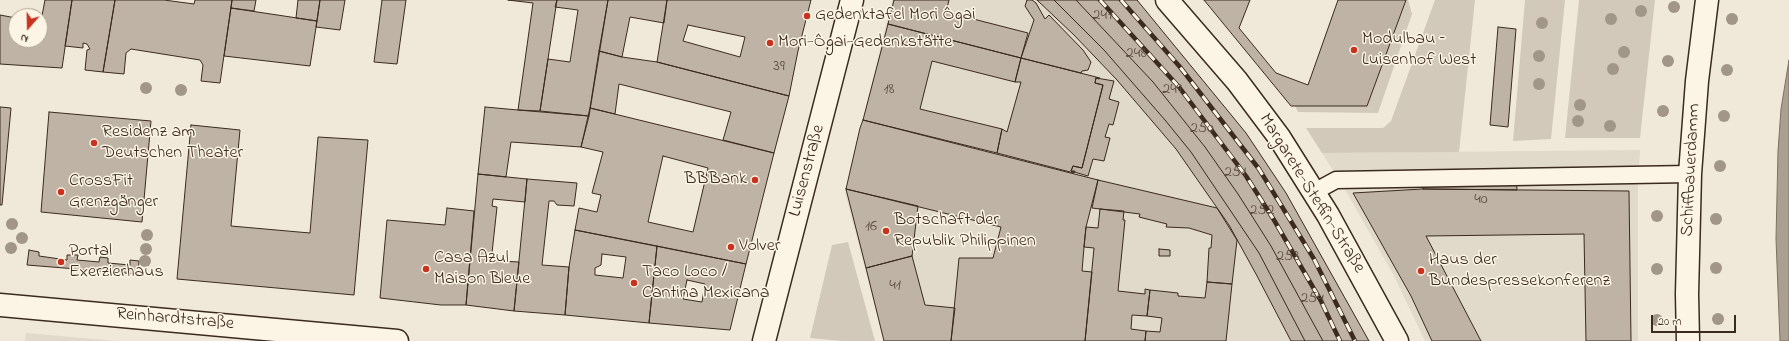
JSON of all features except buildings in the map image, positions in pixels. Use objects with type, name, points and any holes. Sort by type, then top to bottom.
[{"type":"street","name":"Luisenstraße","points":[[764,341],[852,0]]},
{"type":"street","name":"Margarete-Steffin-Straße","points":[[1167,0],[1228,70],[1279,137],[1314,192],[1370,290],[1397,341]]},
{"type":"street","name":"Schiffbauerdamm","points":[[1688,341],[1687,294],[1690,174],[1697,81],[1707,0]]},
{"type":"street","name":"Reinhardtstraße","points":[[0,305],[397,341]]},
{"type":"lane","points":[[1314,192],[1336,180],[1690,174]]},
{"type":"shaded area","points":[[892,0],[1037,0],[1074,35],[1117,80],[1176,149],[1229,225],[1291,341],[884,341],[845,193]]},
{"type":"shaded area","points":[[1406,0],[1408,0],[1412,14],[1378,113],[1298,112],[1295,106],[1367,106]]},
{"type":"shaded area","points":[[1435,0],[1475,0],[1459,152],[1322,153],[1306,128],[1383,128],[1391,121]]},
{"type":"shaded area","points":[[1525,0],[1565,0],[1551,139],[1513,141]]},
{"type":"shaded area","points":[[1579,0],[1655,0],[1640,138],[1565,138]]},
{"type":"shaded area","points":[[1789,60],[1789,341],[1780,341],[1776,239],[1778,151],[1781,109]]},
{"type":"shaded area","points":[[1640,150],[1638,184],[1638,341],[1425,341],[1393,274],[1343,186],[1322,153]]},
{"type":"shaded area","points":[[848,242],[875,341],[842,341],[810,338],[832,245]]},
{"type":"shaded area","points":[[26,333],[117,341],[25,341]]},
{"type":"tram line","points":[[1054,0],[1104,50],[1191,152],[1259,253],[1305,341]]},
{"type":"tram line","points":[[1076,0],[1153,82],[1205,147],[1238,194],[1271,246],[1323,341]]},
{"type":"railway","points":[[1100,0],[1179,87],[1246,176],[1274,220],[1321,301],[1340,341]]},
{"type":"railway","points":[[1121,0],[1180,67],[1259,169],[1314,259],[1355,341]]},
{"type":"place","name":"Gedenktafel Mori Ôgai","points":[[807,16]]},
{"type":"place","name":"Mori-Ôgai-Gedenkstätte","points":[[770,43]]},
{"type":"place","name":"Modulbau – Luisenhof West","points":[[1354,50]]},
{"type":"place","name":"Residenz am Deutschen Theater","points":[[94,143]]},
{"type":"place","name":"BBBank","points":[[755,180]]},
{"type":"place","name":"CrossFit Grenzgänger","points":[[61,192]]},
{"type":"place","name":"Botschaft der Republik Philippinen","points":[[886,231]]},
{"type":"place","name":"Volver","points":[[731,247]]},
{"type":"place","name":"Portal Exerzierhaus","points":[[61,262]]},
{"type":"place","name":"Casa Azul Maison Bleue","points":[[426,269]]},
{"type":"place","name":"Haus der Bundespressekonferenz","points":[[1421,271]]},
{"type":"place","name":"Taco Loco / Cantina Mexicana","points":[[634,283]]}]
